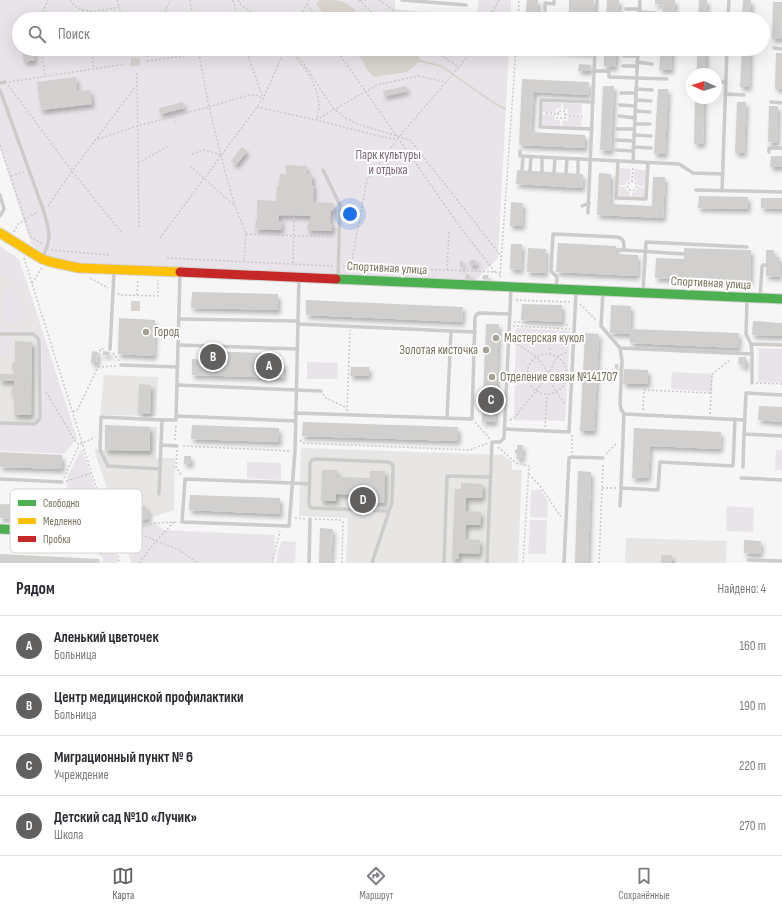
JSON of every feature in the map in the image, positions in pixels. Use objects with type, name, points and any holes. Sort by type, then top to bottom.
[{"type":"street","name":"Спортивная улица","points":[[0,233],[42,263],[51,262],[79,268],[556,289],[575,297],[603,291],[782,299]]},
{"type":"street","points":[[0,529],[10,530]]},
{"type":"lane","points":[[402,0],[466,5]]},
{"type":"lane","points":[[545,12],[545,4],[554,4],[554,0]]},
{"type":"lane","points":[[596,12],[597,0]]},
{"type":"lane","points":[[640,0],[640,11]]},
{"type":"lane","points":[[728,12],[729,0]]},
{"type":"lane","points":[[626,9],[648,12]]},
{"type":"lane","points":[[774,48],[782,49]]},
{"type":"lane","points":[[588,213],[595,56]]},
{"type":"lane","points":[[624,56],[638,56],[633,162]]},
{"type":"lane","points":[[722,191],[727,56]]},
{"type":"lane","points":[[623,66],[652,64]]},
{"type":"lane","points":[[594,71],[609,71],[609,77],[667,80]]},
{"type":"lane","points":[[0,83],[5,82]]},
{"type":"lane","points":[[0,90],[49,228],[49,242],[42,263]]},
{"type":"lane","points":[[621,93],[652,90]]},
{"type":"lane","points":[[726,94],[744,95]]},
{"type":"lane","points":[[592,129],[540,127],[540,113],[541,100],[593,102]]},
{"type":"lane","points":[[636,100],[651,101]]},
{"type":"lane","points":[[771,102],[782,103]]},
{"type":"lane","points":[[620,105],[635,106]]},
{"type":"lane","points":[[635,111],[650,112]]},
{"type":"lane","points":[[619,116],[635,118]]},
{"type":"lane","points":[[635,124],[650,124]]},
{"type":"lane","points":[[617,129],[634,129]]},
{"type":"lane","points":[[634,135],[651,136]]},
{"type":"lane","points":[[616,140],[634,141]]},
{"type":"lane","points":[[634,147],[651,148]]},
{"type":"lane","points":[[769,152],[769,148],[782,148]]},
{"type":"lane","points":[[616,150],[633,151]]},
{"type":"lane","points":[[520,151],[520,156],[531,157],[679,164],[693,173],[723,174]]},
{"type":"lane","points":[[522,170],[523,156]]},
{"type":"lane","points":[[530,171],[531,157]]},
{"type":"lane","points":[[542,157],[542,171]]},
{"type":"lane","points":[[554,158],[554,172]]},
{"type":"lane","points":[[566,173],[567,158]]},
{"type":"lane","points":[[578,159],[578,174]]},
{"type":"lane","points":[[618,161],[616,198],[646,199],[648,163]]},
{"type":"lane","points":[[324,170],[340,205],[338,279]]},
{"type":"lane","points":[[696,190],[782,192]]},
{"type":"lane","points":[[0,195],[4,208],[0,216]]},
{"type":"lane","points":[[582,206],[589,203]]},
{"type":"lane","points":[[556,289],[557,277],[551,271],[553,234],[622,238],[624,242],[624,250]]},
{"type":"lane","points":[[643,293],[646,242],[747,247]]},
{"type":"lane","points":[[616,250],[684,254]]},
{"type":"lane","points":[[760,298],[762,267],[763,265],[766,265]]},
{"type":"lane","points":[[110,349],[114,269]]},
{"type":"lane","points":[[176,418],[180,272]]},
{"type":"lane","points":[[299,277],[295,451],[293,483],[289,526],[182,522],[185,479],[293,483],[310,484]]},
{"type":"lane","points":[[487,563],[492,442],[502,441],[505,429],[511,287]]},
{"type":"lane","points":[[603,291],[601,326],[620,348],[622,361],[620,404],[624,414],[620,506]]},
{"type":"lane","points":[[505,429],[569,432],[575,297]]},
{"type":"lane","points":[[747,298],[746,334],[751,344],[752,383]]},
{"type":"lane","points":[[295,413],[347,416],[472,419],[477,314],[510,314]]},
{"type":"lane","points":[[179,319],[298,323],[475,332]]},
{"type":"lane","points":[[447,418],[451,331]]},
{"type":"lane","points":[[0,334],[33,334],[38,338],[40,417],[34,424],[0,423]]},
{"type":"lane","points":[[751,344],[782,344]]},
{"type":"lane","points":[[178,345],[297,349]]},
{"type":"lane","points":[[620,348],[752,354]]},
{"type":"lane","points":[[121,365],[177,367]]},
{"type":"lane","points":[[177,386],[321,391]]},
{"type":"lane","points":[[743,467],[746,393],[782,395]]},
{"type":"lane","points":[[624,414],[745,420]]},
{"type":"lane","points":[[160,469],[108,466],[100,450],[101,417],[162,420],[176,418],[295,421]]},
{"type":"lane","points":[[621,488],[658,490],[660,462],[733,466],[735,419]]},
{"type":"lane","points":[[159,494],[162,420]]},
{"type":"lane","points":[[744,434],[782,436]]},
{"type":"lane","points":[[161,445],[176,446]]},
{"type":"lane","points":[[564,563],[569,458],[603,458]]},
{"type":"lane","points":[[372,563],[392,502],[392,464],[388,462],[312,460],[310,462],[310,506],[314,508],[389,511]]},
{"type":"lane","points":[[444,563],[447,476],[491,477]]},
{"type":"lane","points":[[741,478],[782,480]]},
{"type":"lane","points":[[0,479],[62,482]]},
{"type":"lane","points":[[308,563],[310,519]]},
{"type":"lane","points":[[748,560],[763,562],[782,561]]},
{"type":"path","points":[[42,12],[48,0]]},
{"type":"path","points":[[70,0],[77,8],[83,10],[96,11],[119,7]]},
{"type":"path","points":[[117,0],[121,12]]},
{"type":"path","points":[[165,12],[170,0]]},
{"type":"path","points":[[190,0],[192,12]]},
{"type":"path","points":[[233,0],[236,12]]},
{"type":"path","points":[[238,0],[241,5],[252,12]]},
{"type":"path","points":[[303,12],[309,0]]},
{"type":"path","points":[[360,0],[366,0]]},
{"type":"path","points":[[360,0],[372,12]]},
{"type":"path","points":[[379,0],[394,12]]},
{"type":"path","points":[[492,12],[499,0]]},
{"type":"path","points":[[518,12],[519,0]]},
{"type":"path","points":[[307,4],[312,12]]},
{"type":"path","points":[[42,56],[45,76]]},
{"type":"path","points":[[91,56],[94,69]]},
{"type":"path","points":[[147,61],[183,56]]},
{"type":"path","points":[[198,56],[235,206],[246,234],[244,262]]},
{"type":"path","points":[[248,56],[263,99]]},
{"type":"path","points":[[160,238],[263,99],[281,56]]},
{"type":"path","points":[[293,56],[306,72],[315,89],[319,108],[316,120]]},
{"type":"path","points":[[297,56],[328,101],[335,110],[344,117],[355,123],[410,140],[502,257]]},
{"type":"path","points":[[341,56],[463,231],[495,272]]},
{"type":"path","points":[[441,56],[458,68]]},
{"type":"path","points":[[352,267],[353,254],[367,180],[398,137],[467,56]]},
{"type":"path","points":[[500,281],[516,56]]},
{"type":"path","points":[[121,232],[72,171],[5,82],[125,64]]},
{"type":"path","points":[[137,73],[139,228]]},
{"type":"path","points":[[316,120],[377,85],[418,76],[446,82]]},
{"type":"path","points":[[12,234],[18,224],[48,207],[72,171],[97,140],[137,85]]},
{"type":"path","points":[[97,140],[137,126],[210,108],[249,96],[256,95],[263,99]]},
{"type":"path","points":[[257,107],[391,139],[398,137]]},
{"type":"path","points":[[540,113],[558,114],[558,111],[565,112],[565,115],[582,116]]},
{"type":"path","points":[[558,114],[557,118],[565,118],[565,115]]},
{"type":"path","points":[[174,117],[175,122]]},
{"type":"path","points":[[0,145],[31,237],[46,250],[109,255]]},
{"type":"path","points":[[138,163],[168,146]]},
{"type":"path","points":[[192,154],[203,150],[222,156]]},
{"type":"path","points":[[632,182],[633,162]]},
{"type":"path","points":[[190,166],[235,206]]},
{"type":"path","points":[[10,176],[29,170]]},
{"type":"path","points":[[632,182],[635,182],[636,186],[635,189],[631,191],[627,186],[628,183],[632,182]]},
{"type":"path","points":[[293,262],[294,216]]},
{"type":"path","points":[[447,270],[449,231]]},
{"type":"path","points":[[246,234],[339,237]]},
{"type":"path","points":[[24,257],[97,489]]},
{"type":"path","points":[[167,258],[495,272],[500,274]]},
{"type":"path","points":[[32,283],[42,263]]},
{"type":"path","points":[[311,265],[311,271]]},
{"type":"path","points":[[85,275],[120,295],[158,296],[158,278]]},
{"type":"path","points":[[137,295],[138,277]]},
{"type":"path","points":[[511,300],[575,297],[601,326]]},
{"type":"path","points":[[510,324],[538,322],[574,327]]},
{"type":"path","points":[[510,324],[574,327]]},
{"type":"path","points":[[347,416],[350,326]]},
{"type":"path","points":[[509,338],[537,357],[547,371],[552,375]]},
{"type":"path","points":[[550,346],[550,354]]},
{"type":"path","points":[[72,412],[78,409],[98,367],[100,349],[110,349],[121,365],[114,367],[98,367]]},
{"type":"path","points":[[550,372],[557,357],[573,350]]},
{"type":"path","points":[[710,418],[712,374],[737,353]]},
{"type":"path","points":[[550,354],[562,360],[566,366],[567,375],[565,385],[556,392],[547,395],[536,391],[530,385],[528,374],[530,364],[537,357],[550,354]]},
{"type":"path","points":[[528,374],[544,374],[547,371]]},
{"type":"path","points":[[544,374],[546,378]]},
{"type":"path","points":[[546,378],[549,378],[552,375],[567,375]]},
{"type":"path","points":[[505,422],[515,417],[546,378]]},
{"type":"path","points":[[549,378],[556,392],[570,411]]},
{"type":"path","points":[[39,382],[79,445]]},
{"type":"path","points":[[752,383],[782,384]]},
{"type":"path","points":[[643,415],[644,390],[711,393]]},
{"type":"path","points":[[321,391],[326,398],[347,408]]},
{"type":"path","points":[[545,431],[547,395]]},
{"type":"path","points":[[176,418],[176,467],[185,479]]},
{"type":"path","points":[[472,419],[492,442],[516,463],[529,466],[523,563]]},
{"type":"path","points":[[62,482],[79,445],[100,434]]},
{"type":"path","points":[[295,437],[303,443],[470,450],[492,442]]},
{"type":"path","points":[[599,563],[603,458],[623,437]]},
{"type":"path","points":[[572,438],[572,457]]},
{"type":"path","points":[[176,446],[295,451]]},
{"type":"path","points":[[62,482],[92,473]]},
{"type":"path","points":[[529,474],[540,486],[566,525]]},
{"type":"path","points":[[602,488],[621,488]]},
{"type":"path","points":[[290,518],[341,520],[343,522],[342,563]]},
{"type":"path","points":[[139,563],[156,541],[174,522]]},
{"type":"path","points":[[142,527],[155,523],[182,522]]},
{"type":"path","points":[[272,563],[281,525]]},
{"type":"path","points":[[142,535],[179,550],[198,563]]},
{"type":"path","points":[[117,553],[120,563]]},
{"type":"shaded area","points":[[319,0],[340,1],[344,2],[357,12],[322,12],[316,4]]},
{"type":"shaded area","points":[[358,56],[419,56],[420,61],[407,72],[374,77]]},
{"type":"shaded area","points":[[131,58],[140,58],[140,66],[131,66]]},
{"type":"shaded area","points":[[0,263],[26,280],[77,439],[0,436]]},
{"type":"shaded area","points":[[131,301],[140,301],[140,311],[131,311]]},
{"type":"shaded area","points":[[104,375],[158,377],[156,416],[100,415]]},
{"type":"shaded area","points":[[105,425],[157,427],[156,458],[175,458],[174,510],[142,521],[142,489],[107,489],[94,449],[105,450]]},
{"type":"shaded area","points":[[301,448],[503,455],[512,461],[512,470],[522,470],[518,563],[346,563],[348,518],[299,516]]},
{"type":"shaded area","points":[[626,538],[727,541],[726,563],[625,563]]},
{"type":"green space","name":"Парк культуры и отдыха","points":[[0,0],[395,0],[395,9],[426,12],[12,12],[12,56],[509,56],[498,258],[475,281],[82,264],[50,259],[31,244],[0,148]]},
{"type":"green space","name":"Парк культуры и отдыха","points":[[478,0],[511,0],[510,12],[477,12]]},
{"type":"green space","points":[[542,102],[561,103],[561,108],[556,108],[555,113],[542,112]]},
{"type":"green space","points":[[563,103],[582,104],[582,114],[568,114],[568,109],[563,109]]},
{"type":"green space","points":[[542,114],[555,115],[555,120],[560,120],[560,126],[541,125]]},
{"type":"green space","points":[[568,115],[582,116],[581,127],[562,126],[563,120],[568,121]]},
{"type":"green space","points":[[619,168],[631,169],[630,180],[627,181],[625,185],[619,185]]},
{"type":"green space","points":[[634,169],[646,170],[646,186],[638,186],[637,182],[634,180]]},
{"type":"green space","points":[[618,186],[625,187],[630,193],[630,197],[618,197]]},
{"type":"green space","points":[[638,187],[645,188],[645,198],[632,197],[632,193],[636,191]]},
{"type":"green space","points":[[0,246],[19,259],[77,439],[64,454],[0,451],[0,425],[35,425],[42,419],[41,344],[24,288],[0,274]]},
{"type":"green space","points":[[4,289],[23,290],[22,325],[3,325]]},
{"type":"green space","points":[[0,328],[22,328],[10,341],[9,357],[0,356]]},
{"type":"green space","points":[[516,328],[570,331],[565,421],[514,420]]},
{"type":"green space","points":[[759,348],[782,349],[782,383],[758,382]]},
{"type":"green space","points":[[307,362],[338,363],[337,379],[307,379]]},
{"type":"green space","points":[[672,372],[713,374],[712,392],[671,389]]},
{"type":"green space","points":[[82,448],[95,489],[66,489],[67,477]]},
{"type":"green space","points":[[776,450],[782,450],[782,470],[775,470]]},
{"type":"green space","points":[[247,462],[281,463],[281,480],[247,478]]},
{"type":"green space","points":[[531,490],[541,490],[548,502],[547,518],[530,517]]},
{"type":"green space","points":[[727,506],[754,508],[753,532],[726,531]]},
{"type":"green space","points":[[530,520],[547,520],[546,554],[528,554]]},
{"type":"green space","points":[[155,523],[164,530],[275,535],[274,563],[131,563],[128,553],[142,553],[142,526]]},
{"type":"green space","points":[[282,541],[296,542],[295,563],[276,563],[277,554]]},
{"type":"green space","points":[[97,553],[116,553],[119,563],[103,563],[103,558]]},
{"type":"building","points":[[527,0],[538,0],[537,12],[526,12]]},
{"type":"building","points":[[569,0],[594,0],[593,12],[569,12]]},
{"type":"building","points":[[607,0],[619,0],[618,12],[606,12]]},
{"type":"building","points":[[655,0],[675,0],[674,12],[662,12],[663,4],[655,4]]},
{"type":"building","points":[[699,0],[707,0],[706,12],[698,12]]},
{"type":"building","points":[[743,0],[751,0],[751,12],[742,12]]},
{"type":"building","points":[[773,2],[782,2],[781,39],[772,39]]},
{"type":"building","points":[[776,53],[782,53],[782,89],[775,89]]},
{"type":"building","points":[[23,56],[34,56],[35,60],[24,62]]},
{"type":"building","points":[[604,56],[616,56],[615,67],[604,66]]},
{"type":"building","points":[[660,56],[672,56],[671,70],[659,70]]},
{"type":"building","points":[[697,56],[706,56],[705,68],[697,68]]},
{"type":"building","points":[[742,56],[750,56],[749,87],[740,87]]},
{"type":"building","points":[[579,64],[591,65],[590,71],[578,71]]},
{"type":"building","points":[[76,77],[77,91],[90,90],[92,104],[41,110],[37,82]]},
{"type":"building","points":[[522,79],[589,82],[588,95],[534,92],[531,132],[585,135],[585,148],[519,145]]},
{"type":"building","points":[[406,86],[407,91],[384,96],[383,91]]},
{"type":"building","points":[[603,86],[614,86],[611,151],[600,150]]},
{"type":"building","points":[[658,89],[668,89],[665,154],[654,154]]},
{"type":"building","points":[[183,102],[184,108],[160,114],[159,108]]},
{"type":"building","points":[[737,102],[746,102],[744,153],[735,153]]},
{"type":"building","points":[[695,104],[704,104],[703,144],[694,144]]},
{"type":"building","points":[[769,106],[778,106],[777,143],[768,142]]},
{"type":"building","points":[[242,147],[247,151],[236,165],[231,161]]},
{"type":"building","points":[[771,156],[782,156],[782,167],[770,167]]},
{"type":"building","points":[[286,165],[307,166],[306,174],[312,174],[312,185],[314,185],[313,202],[333,203],[330,223],[332,223],[332,231],[307,230],[308,221],[310,222],[311,216],[279,215],[279,221],[282,221],[281,230],[255,229],[257,220],[257,200],[276,201],[277,186],[279,186],[280,174],[286,174]]},
{"type":"building","points":[[517,170],[583,174],[582,188],[516,184]]},
{"type":"building","points":[[599,173],[611,174],[610,204],[652,206],[653,177],[665,177],[663,218],[597,215]]},
{"type":"building","points":[[699,196],[748,197],[748,209],[698,208]]},
{"type":"building","points":[[761,198],[782,198],[782,209],[761,208]]},
{"type":"building","points":[[511,202],[523,203],[522,226],[510,226]]},
{"type":"building","points":[[558,243],[616,246],[616,254],[638,255],[637,276],[556,272]]},
{"type":"building","points":[[511,244],[522,244],[521,270],[510,269]]},
{"type":"building","points":[[528,248],[546,249],[545,273],[527,272]]},
{"type":"building","points":[[684,248],[751,250],[750,282],[655,278],[656,258],[684,259]]},
{"type":"building","points":[[766,250],[774,250],[774,257],[780,257],[779,277],[766,276]]},
{"type":"building","points":[[470,260],[476,260],[476,265],[469,265]]},
{"type":"building","points":[[460,261],[463,261],[463,266],[460,266]]},
{"type":"building","points":[[466,274],[470,275],[470,280],[465,280]]},
{"type":"building","points":[[483,275],[488,275],[488,279],[482,279]]},
{"type":"building","points":[[192,292],[278,294],[278,310],[191,308]]},
{"type":"building","points":[[306,300],[463,307],[462,322],[306,315]]},
{"type":"building","points":[[522,304],[562,305],[562,322],[521,320]]},
{"type":"building","points":[[611,305],[631,306],[630,329],[739,333],[738,348],[630,343],[630,334],[610,333]]},
{"type":"building","points":[[119,318],[155,320],[154,356],[118,354]]},
{"type":"building","points":[[753,321],[782,323],[782,336],[752,335]]},
{"type":"building","points":[[486,324],[499,324],[495,422],[482,422]]},
{"type":"building","points":[[585,333],[599,334],[594,431],[580,431]]},
{"type":"building","points":[[15,341],[32,342],[31,415],[14,415],[14,394],[11,394],[12,388],[14,388],[14,381],[0,381],[0,374],[15,374],[15,369],[12,369],[12,363],[15,363]]},
{"type":"building","points":[[92,351],[98,352],[97,363],[91,363]]},
{"type":"building","points":[[103,351],[110,352],[109,355],[103,355]]},
{"type":"building","points":[[206,351],[262,353],[261,362],[284,363],[283,378],[192,375],[192,359],[206,360]]},
{"type":"building","points":[[739,357],[746,357],[746,367],[742,366],[742,364],[738,364]]},
{"type":"building","points":[[615,364],[618,364],[618,369],[615,368]]},
{"type":"building","points":[[351,367],[369,367],[369,376],[350,376]]},
{"type":"building","points":[[624,369],[648,370],[648,384],[623,384]]},
{"type":"building","points":[[139,384],[151,385],[150,414],[138,413]]},
{"type":"building","points":[[759,406],[782,407],[782,422],[758,420]]},
{"type":"building","points":[[303,422],[458,427],[458,441],[302,436]]},
{"type":"building","points":[[105,425],[150,427],[150,451],[105,450]]},
{"type":"building","points":[[192,425],[279,428],[279,442],[191,439]]},
{"type":"building","points":[[634,428],[721,432],[720,449],[650,446],[648,478],[632,478]]},
{"type":"building","points":[[517,445],[523,445],[522,459],[517,459],[515,450],[517,449]]},
{"type":"building","points":[[0,452],[62,455],[62,469],[0,467]]},
{"type":"building","points":[[184,456],[191,456],[191,464],[184,464]]},
{"type":"building","points":[[322,470],[337,470],[337,477],[370,478],[370,471],[385,471],[384,503],[369,502],[369,495],[336,494],[336,501],[321,501]]},
{"type":"building","points":[[578,471],[591,472],[588,563],[575,563]]},
{"type":"building","points":[[461,483],[483,484],[482,498],[466,498],[466,511],[481,512],[480,525],[466,525],[465,539],[480,540],[479,554],[459,553],[459,559],[452,559],[455,489],[461,489]]},
{"type":"building","points":[[190,495],[280,498],[280,514],[189,510]]},
{"type":"building","points":[[0,504],[10,505],[10,519],[0,518]]},
{"type":"building","points":[[145,505],[150,518],[142,521],[142,506]]},
{"type":"building","points":[[320,528],[333,529],[331,563],[319,563]]},
{"type":"building","points":[[744,540],[761,541],[760,554],[744,553]]},
{"type":"building","points":[[0,554],[99,559],[99,563],[0,563]]},
{"type":"building","points":[[661,555],[672,555],[671,563],[661,563]]},
{"type":"waterway","points":[[420,61],[441,66],[505,109]]},
{"type":"traffic: fast","points":[[336,279],[782,299]]},
{"type":"traffic: fast","points":[[0,529],[10,530]]},
{"type":"traffic: slow","points":[[0,233],[42,259],[51,262],[79,268],[180,272]]},
{"type":"traffic: jam","points":[[180,272],[336,279]]},
{"type":"place","name":"Город","points":[[146,332]]},
{"type":"place","name":"Мастерская кукол","points":[[496,338]]},
{"type":"place","name":"Золотая кисточка","points":[[486,350]]},
{"type":"place","name":"Центр медицинской профилактики","points":[[213,357]]},
{"type":"place","name":"Аленький цветочек","points":[[269,366]]},
{"type":"place","name":"Отделение связи №141707","points":[[492,377]]},
{"type":"place","name":"Миграционный пункт № 6","points":[[491,400]]},
{"type":"place","name":"Детский сад №10 «Лучик»","points":[[363,500]]}]
